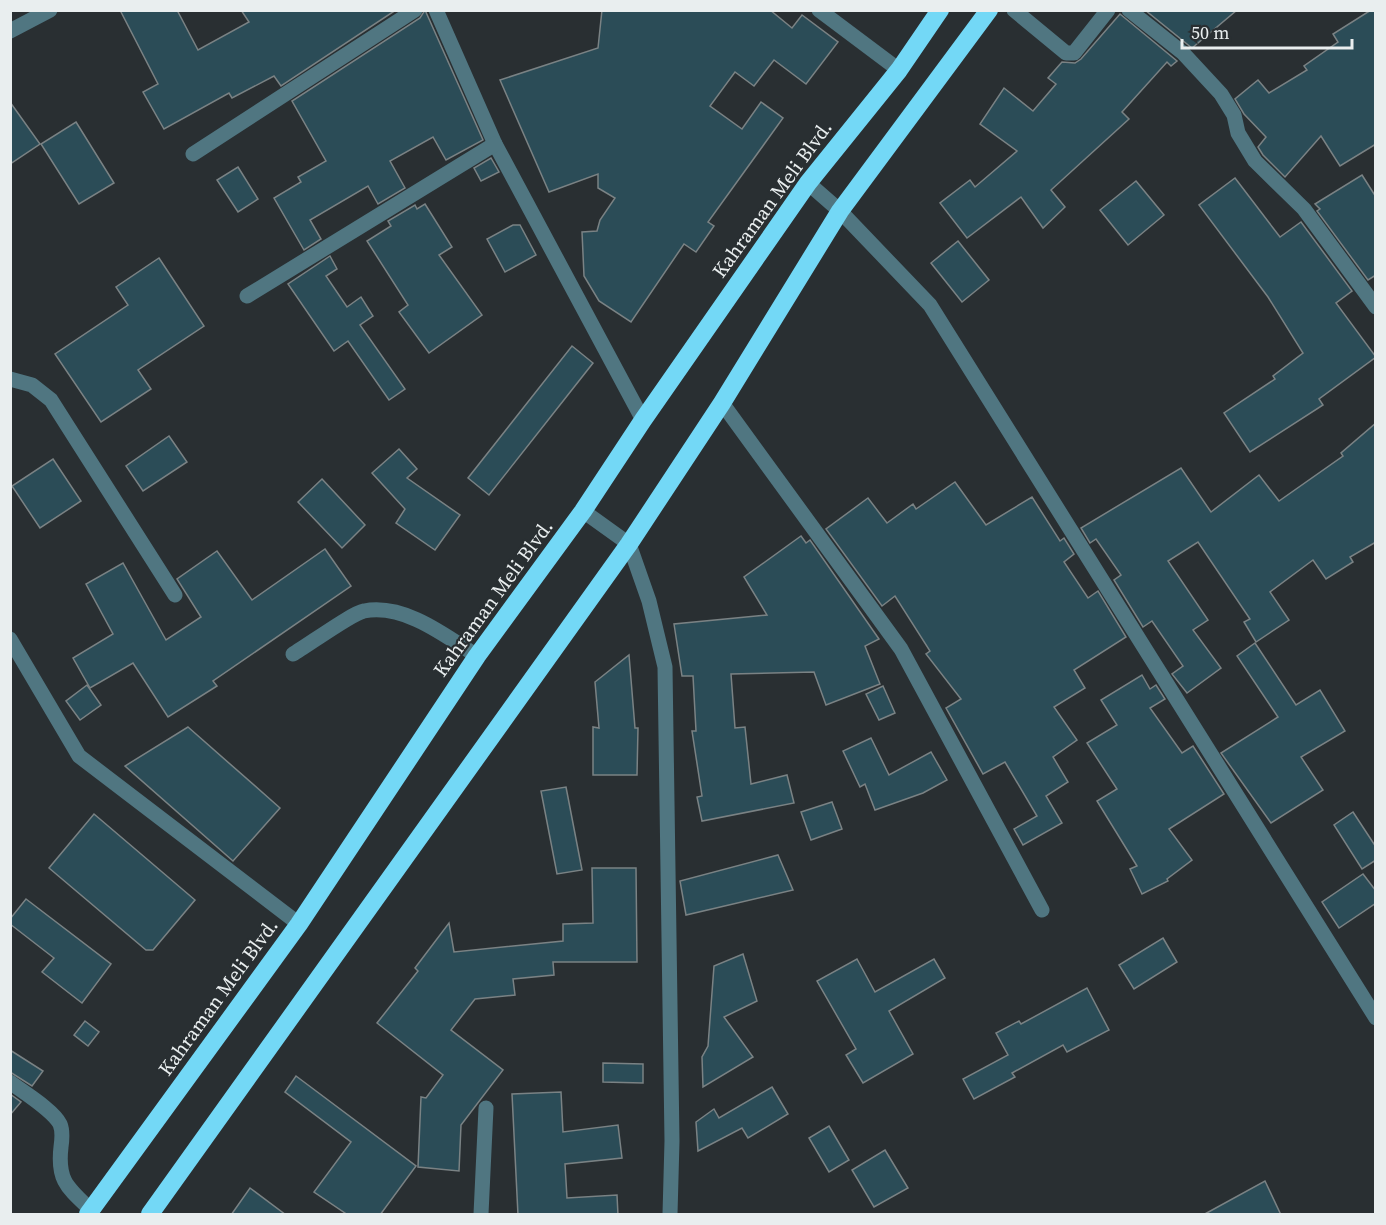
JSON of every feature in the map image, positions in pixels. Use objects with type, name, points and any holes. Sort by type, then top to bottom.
[{"type":"highway","name":"Kahraman Meli Blvd.","points":[[89,1212],[299,924],[477,656],[584,511],[643,420],[808,183],[899,70],[940,10]]},
{"type":"highway","points":[[150,1215],[629,544],[722,403],[840,211],[989,10]]},
{"type":"street","points":[[10,32],[50,10]]},
{"type":"street","points":[[193,154],[416,10]]},
{"type":"street","points":[[436,10],[495,144],[643,420]]},
{"type":"street","points":[[819,10],[899,70]]},
{"type":"street","points":[[1014,10],[1066,53],[1074,53],[1108,10]]},
{"type":"street","points":[[1129,10],[1183,53],[1221,94],[1234,115],[1238,133],[1255,160],[1304,209],[1376,307]]},
{"type":"street","points":[[248,296],[495,144]]},
{"type":"street","points":[[808,183],[840,211],[930,305],[1376,1018]]},
{"type":"street","points":[[10,379],[32,385],[51,400],[175,595]]},
{"type":"street","points":[[722,403],[901,649],[1042,910]]},
{"type":"street","points":[[584,511],[629,544],[649,601],[665,667],[672,1141],[670,1215]]},
{"type":"street","points":[[293,654],[364,611],[392,612],[422,620],[477,656]]},
{"type":"street","points":[[10,639],[79,756],[299,924]]},
{"type":"street","points":[[10,1082],[54,1117],[60,1125],[62,1138],[59,1166],[65,1185],[89,1212]]},
{"type":"street","points":[[481,1215],[486,1108]]},
{"type":"building","points":[[120,10],[177,10],[198,50],[249,22],[241,10],[396,10],[281,86],[274,76],[232,98],[229,93],[164,129],[143,92],[158,84]]},
{"type":"building","points":[[425,10],[483,140],[446,160],[433,137],[390,161],[405,188],[378,204],[368,186],[310,220],[321,239],[304,250],[274,198],[301,182],[298,177],[326,161],[292,101],[420,18]]},
{"type":"building","points":[[602,10],[770,10],[792,28],[802,15],[838,42],[806,84],[774,60],[754,86],[735,72],[710,106],[742,129],[761,102],[783,118],[708,222],[714,226],[696,252],[684,244],[631,322],[599,301],[584,276],[582,232],[597,231],[600,220],[615,198],[598,188],[598,174],[549,192],[500,80],[598,48]]},
{"type":"building","points":[[1145,10],[1237,10],[1192,48]]},
{"type":"building","points":[[1371,10],[1376,10],[1376,144],[1340,166],[1321,136],[1285,177],[1263,155],[1258,147],[1266,137],[1244,114],[1235,99],[1258,80],[1269,93],[1307,70],[1304,66],[1338,42],[1333,34]]},
{"type":"building","points":[[1120,14],[1177,61],[1171,66],[1167,62],[1122,112],[1129,119],[1051,190],[1065,207],[1043,228],[1021,197],[967,238],[940,203],[970,180],[975,187],[1017,151],[980,124],[1004,88],[1033,111],[1056,84],[1048,78],[1062,62],[1075,63],[1081,59]]},
{"type":"building","points":[[10,102],[40,144],[10,164]]},
{"type":"building","points":[[76,122],[114,183],[79,204],[41,144]]},
{"type":"building","points":[[491,158],[499,172],[481,181],[474,168]]},
{"type":"building","points":[[238,167],[258,199],[238,212],[217,180]]},
{"type":"building","points":[[1362,175],[1376,197],[1376,275],[1368,280],[1317,211],[1320,209],[1315,204]]},
{"type":"building","points":[[1235,178],[1280,237],[1301,222],[1352,291],[1336,303],[1376,357],[1319,399],[1323,405],[1250,452],[1224,413],[1275,379],[1273,376],[1303,353],[1268,297],[1199,205]]},
{"type":"building","points":[[1136,181],[1164,215],[1128,245],[1100,210]]},
{"type":"building","points":[[425,204],[452,247],[439,255],[482,315],[429,353],[399,312],[408,305],[367,241],[391,226],[388,221],[415,205],[417,209]]},
{"type":"building","points":[[513,225],[520,225],[536,255],[505,272],[487,239]]},
{"type":"building","points":[[958,241],[989,280],[962,302],[931,263]]},
{"type":"building","points":[[330,256],[337,269],[326,276],[347,307],[361,297],[373,316],[360,325],[405,389],[389,400],[348,341],[334,351],[288,284]]},
{"type":"building","points":[[159,258],[204,326],[138,370],[151,389],[101,422],[55,354],[128,305],[116,287]]},
{"type":"building","points":[[572,346],[593,363],[489,495],[468,478]]},
{"type":"building","points":[[1376,423],[1376,542],[1350,557],[1353,562],[1326,579],[1313,560],[1270,592],[1289,620],[1256,642],[1244,622],[1250,619],[1198,542],[1168,561],[1208,620],[1193,630],[1221,668],[1187,693],[1172,674],[1183,666],[1152,621],[1143,627],[1114,580],[1121,575],[1096,539],[1090,543],[1081,528],[1181,468],[1211,512],[1259,475],[1279,501],[1343,456],[1341,453]]},
{"type":"building","points":[[169,436],[187,462],[143,491],[126,466]]},
{"type":"building","points":[[399,449],[417,469],[407,478],[460,515],[435,550],[396,523],[405,509],[372,473]]},
{"type":"building","points":[[53,459],[81,501],[40,528],[12,486]]},
{"type":"building","points":[[322,479],[365,525],[342,548],[298,502]]},
{"type":"building","points":[[955,482],[986,525],[1032,497],[1060,541],[1064,538],[1074,554],[1064,562],[1088,598],[1098,591],[1126,637],[1074,670],[1085,688],[1054,707],[1077,740],[1053,757],[1068,782],[1046,796],[1062,823],[1023,845],[1014,829],[1037,816],[1005,762],[983,774],[946,708],[961,699],[926,654],[930,651],[895,596],[882,606],[826,529],[868,498],[887,523],[913,504],[916,509]]},
{"type":"building","points":[[801,536],[806,543],[810,540],[879,639],[865,646],[880,684],[826,705],[814,672],[731,674],[735,728],[745,727],[751,784],[787,775],[794,803],[702,821],[697,797],[702,796],[692,731],[696,731],[693,676],[682,676],[674,624],[767,615],[744,577]]},
{"type":"building","points":[[325,549],[351,586],[213,681],[217,686],[168,717],[133,663],[90,688],[73,658],[113,634],[86,584],[123,563],[166,640],[201,617],[177,579],[217,551],[252,600]]},
{"type":"building","points":[[1255,643],[1296,705],[1320,690],[1345,731],[1301,757],[1323,790],[1271,823],[1221,753],[1278,717],[1237,656]]},
{"type":"building","points":[[629,655],[635,728],[638,728],[637,775],[593,775],[593,727],[599,728],[595,682]]},
{"type":"building","points":[[1142,675],[1150,689],[1156,685],[1165,699],[1150,708],[1182,753],[1193,746],[1224,794],[1169,829],[1192,860],[1167,879],[1168,881],[1142,894],[1130,869],[1137,866],[1097,801],[1117,789],[1087,743],[1117,725],[1101,700]]},
{"type":"building","points":[[87,685],[101,705],[80,720],[66,701]]},
{"type":"building","points":[[883,686],[895,713],[879,720],[866,694]]},
{"type":"building","points":[[188,727],[280,808],[233,861],[125,766]]},
{"type":"building","points":[[871,738],[889,775],[931,752],[947,780],[923,793],[875,810],[865,784],[860,787],[843,751]]},
{"type":"building","points":[[566,787],[582,870],[557,874],[541,791]]},
{"type":"building","points":[[832,802],[842,829],[811,840],[801,812]]},
{"type":"building","points":[[1353,812],[1376,847],[1376,860],[1362,869],[1334,825]]},
{"type":"building","points":[[94,814],[195,900],[153,950],[146,950],[49,868]]},
{"type":"building","points":[[778,855],[793,890],[686,915],[680,881]]},
{"type":"building","points":[[592,868],[636,868],[637,962],[553,962],[554,975],[513,979],[515,995],[475,999],[451,1030],[503,1070],[461,1125],[459,1171],[418,1167],[421,1097],[426,1098],[443,1075],[377,1023],[418,971],[415,968],[449,923],[454,952],[563,941],[563,924],[593,923]]},
{"type":"building","points":[[1363,874],[1376,891],[1376,903],[1339,928],[1322,902]]},
{"type":"building","points":[[26,899],[111,964],[82,1003],[42,972],[54,958],[10,924],[10,919]]},
{"type":"building","points":[[1163,938],[1177,962],[1134,989],[1119,965]]},
{"type":"building","points":[[743,954],[757,1001],[724,1017],[753,1057],[703,1087],[702,1057],[708,1046],[714,966]]},
{"type":"building","points":[[857,959],[875,992],[934,959],[945,978],[889,1011],[913,1054],[863,1083],[846,1055],[856,1049],[817,981]]},
{"type":"building","points":[[1087,988],[1109,1030],[1067,1052],[1063,1045],[1012,1073],[1015,1077],[974,1099],[963,1079],[1008,1055],[996,1033],[1019,1021],[1021,1024]]},
{"type":"building","points":[[85,1021],[99,1032],[88,1046],[74,1035]]},
{"type":"building","points":[[10,1050],[43,1071],[32,1086],[10,1072]]},
{"type":"building","points":[[603,1063],[643,1064],[643,1083],[603,1082]]},
{"type":"building","points":[[296,1076],[416,1166],[380,1215],[348,1215],[314,1192],[351,1142],[285,1092]]},
{"type":"building","points":[[772,1087],[788,1114],[748,1138],[742,1128],[698,1151],[696,1122],[714,1109],[719,1118]]},
{"type":"building","points":[[561,1092],[563,1132],[618,1125],[622,1158],[565,1164],[567,1198],[617,1195],[618,1215],[518,1215],[512,1094]]},
{"type":"building","points":[[10,1094],[21,1102],[10,1115]]},
{"type":"building","points":[[829,1126],[849,1160],[829,1172],[809,1138]]},
{"type":"building","points":[[885,1150],[908,1188],[874,1207],[852,1170]]},
{"type":"building","points":[[1265,1181],[1281,1215],[1203,1215]]},
{"type":"building","points":[[250,1188],[286,1215],[231,1215]]}]
